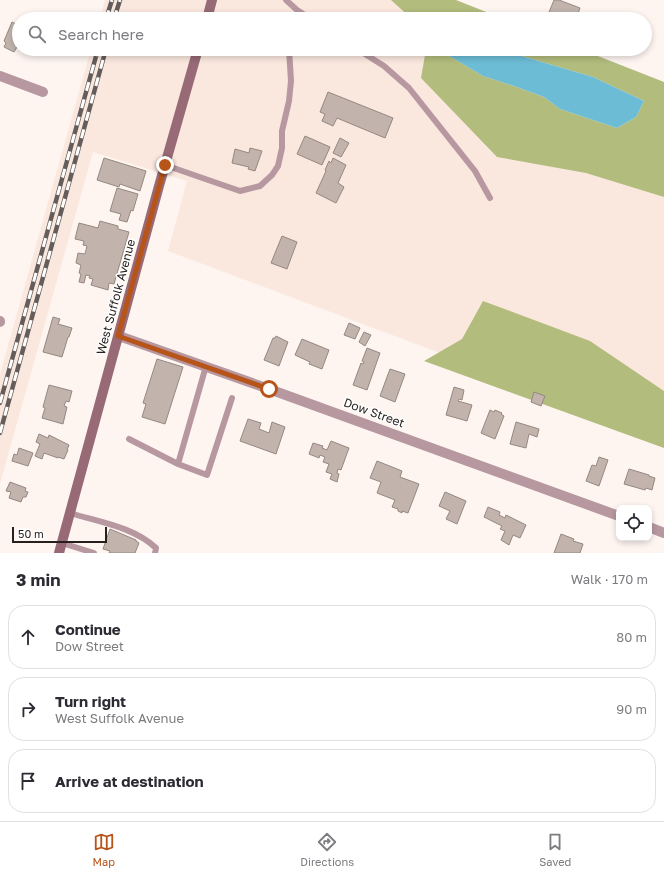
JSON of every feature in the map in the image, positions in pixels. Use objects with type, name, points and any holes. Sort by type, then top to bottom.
[{"type":"main road","points":[[209,12],[212,0]]},
{"type":"main road","name":"West Suffolk Avenue","points":[[61,548],[196,56]]},
{"type":"street","points":[[0,76],[43,92]]},
{"type":"street","name":"Dow Street","points":[[118,336],[206,366],[616,515]]},
{"type":"street","points":[[652,528],[664,532]]},
{"type":"lane","points":[[286,0],[298,11]]},
{"type":"lane","points":[[165,165],[240,191],[260,186],[272,175],[278,166],[282,148],[282,131],[289,101],[291,81],[289,56]]},
{"type":"lane","points":[[368,56],[384,66],[409,88],[475,171],[490,198]]},
{"type":"lane","points":[[178,464],[206,366]]},
{"type":"lane","points":[[129,439],[178,464],[207,475],[232,398]]},
{"type":"lane","points":[[70,513],[125,529],[149,541],[156,548],[155,553]]},
{"type":"lane","points":[[61,548],[94,553]]},
{"type":"shaded area","points":[[105,0],[449,0],[456,12],[102,12]]},
{"type":"shaded area","points":[[89,56],[460,56],[664,173],[664,437],[168,251],[187,181],[93,152],[0,484],[0,374]]},
{"type":"green space","points":[[391,0],[456,0],[486,12],[404,12]]},
{"type":"green space","points":[[425,56],[449,56],[483,76],[544,97],[560,109],[617,128],[636,117],[644,101],[593,77],[522,56],[598,56],[664,82],[664,197],[586,173],[497,157],[421,78]]},
{"type":"green space","points":[[483,301],[590,341],[664,391],[664,448],[424,361],[462,339]]},
{"type":"water","points":[[449,56],[522,56],[593,77],[644,101],[636,117],[617,128],[560,109],[544,97],[483,76]]},
{"type":"building","points":[[554,0],[559,0],[580,8],[579,12],[549,12]]},
{"type":"building","points":[[12,22],[12,51],[4,47],[6,43],[4,41]]},
{"type":"building","points":[[328,92],[393,118],[385,138],[337,118],[333,126],[322,121],[325,114],[320,112]]},
{"type":"building","points":[[305,136],[330,147],[322,165],[297,154]]},
{"type":"building","points":[[340,138],[349,143],[341,157],[333,153]]},
{"type":"building","points":[[250,148],[262,151],[255,171],[248,169],[249,167],[232,163],[235,149],[249,153]]},
{"type":"building","points":[[104,158],[146,171],[140,191],[120,184],[119,187],[97,180]]},
{"type":"building","points":[[333,158],[346,165],[338,183],[344,187],[336,203],[316,193],[329,161],[331,163]]},
{"type":"building","points":[[117,188],[138,194],[133,211],[131,210],[127,222],[119,220],[121,214],[110,211]]},
{"type":"building","points":[[100,221],[118,226],[118,229],[129,232],[114,284],[109,283],[108,290],[91,285],[93,279],[89,278],[90,276],[86,275],[84,283],[79,282],[81,265],[76,263],[78,253],[85,254],[87,246],[83,245],[84,241],[75,239],[79,223],[98,228]]},
{"type":"building","points":[[282,236],[297,242],[287,269],[271,263]]},
{"type":"building","points":[[53,317],[60,319],[58,324],[72,328],[62,357],[43,352]]},
{"type":"building","points":[[349,323],[360,328],[355,339],[344,335]]},
{"type":"building","points":[[364,332],[371,335],[365,346],[359,342]]},
{"type":"building","points":[[276,336],[288,342],[279,366],[264,360],[273,338]]},
{"type":"building","points":[[302,339],[329,350],[322,369],[309,364],[310,362],[295,355]]},
{"type":"building","points":[[367,348],[380,353],[367,390],[353,385],[361,363],[363,364],[364,362],[362,361]]},
{"type":"building","points":[[157,359],[183,367],[165,424],[142,417],[146,404],[143,403]]},
{"type":"building","points":[[390,369],[405,374],[395,402],[380,396]]},
{"type":"building","points":[[49,385],[72,391],[69,402],[66,401],[64,406],[67,407],[63,424],[42,418],[45,408],[43,407]]},
{"type":"building","points":[[454,387],[464,390],[462,400],[459,399],[458,401],[472,405],[467,421],[446,415]]},
{"type":"building","points":[[534,392],[545,396],[541,406],[531,402]]},
{"type":"building","points":[[490,410],[494,412],[495,410],[502,413],[501,414],[504,416],[495,439],[481,433]]},
{"type":"building","points":[[248,419],[261,423],[259,429],[269,433],[272,422],[285,427],[276,454],[240,441]]},
{"type":"building","points":[[516,422],[539,429],[537,437],[529,434],[526,448],[510,444]]},
{"type":"building","points":[[39,434],[48,438],[49,435],[69,445],[64,459],[44,453],[42,459],[35,456],[40,444],[36,442]]},
{"type":"building","points":[[331,441],[349,448],[341,470],[338,469],[337,473],[339,474],[337,482],[330,479],[332,474],[326,472],[329,464],[323,462],[325,457],[320,455],[319,458],[309,454],[313,443],[323,446],[322,448],[327,450]]},
{"type":"building","points":[[19,448],[33,453],[28,466],[12,461],[14,454],[17,455]]},
{"type":"building","points":[[599,457],[608,460],[599,486],[586,481],[592,465],[596,466]]},
{"type":"building","points":[[377,461],[402,471],[400,477],[419,484],[408,513],[402,511],[402,513],[398,511],[398,509],[392,507],[395,500],[377,493],[381,482],[370,478]]},
{"type":"building","points":[[629,469],[655,478],[652,490],[646,488],[645,490],[624,484]]},
{"type":"building","points":[[10,482],[26,488],[25,491],[28,492],[26,497],[23,497],[21,502],[9,498],[11,492],[6,491]]},
{"type":"building","points":[[445,492],[466,501],[457,524],[446,519],[450,511],[439,506]]},
{"type":"building","points":[[488,507],[500,512],[499,515],[505,518],[506,515],[526,525],[520,538],[513,535],[509,545],[501,540],[505,531],[500,529],[502,526],[484,517]]},
{"type":"building","points":[[110,529],[136,540],[139,543],[135,553],[109,553],[110,551],[103,549]]},
{"type":"building","points":[[561,534],[574,539],[573,541],[583,544],[580,553],[554,553]]},
{"type":"railway","points":[[108,12],[112,0]]},
{"type":"railway","points":[[116,12],[120,0]]},
{"type":"railway","points":[[0,403],[96,56]]},
{"type":"railway","points":[[0,433],[104,56]]},
{"type":"route","points":[[165,165],[118,336],[269,389]]}]
